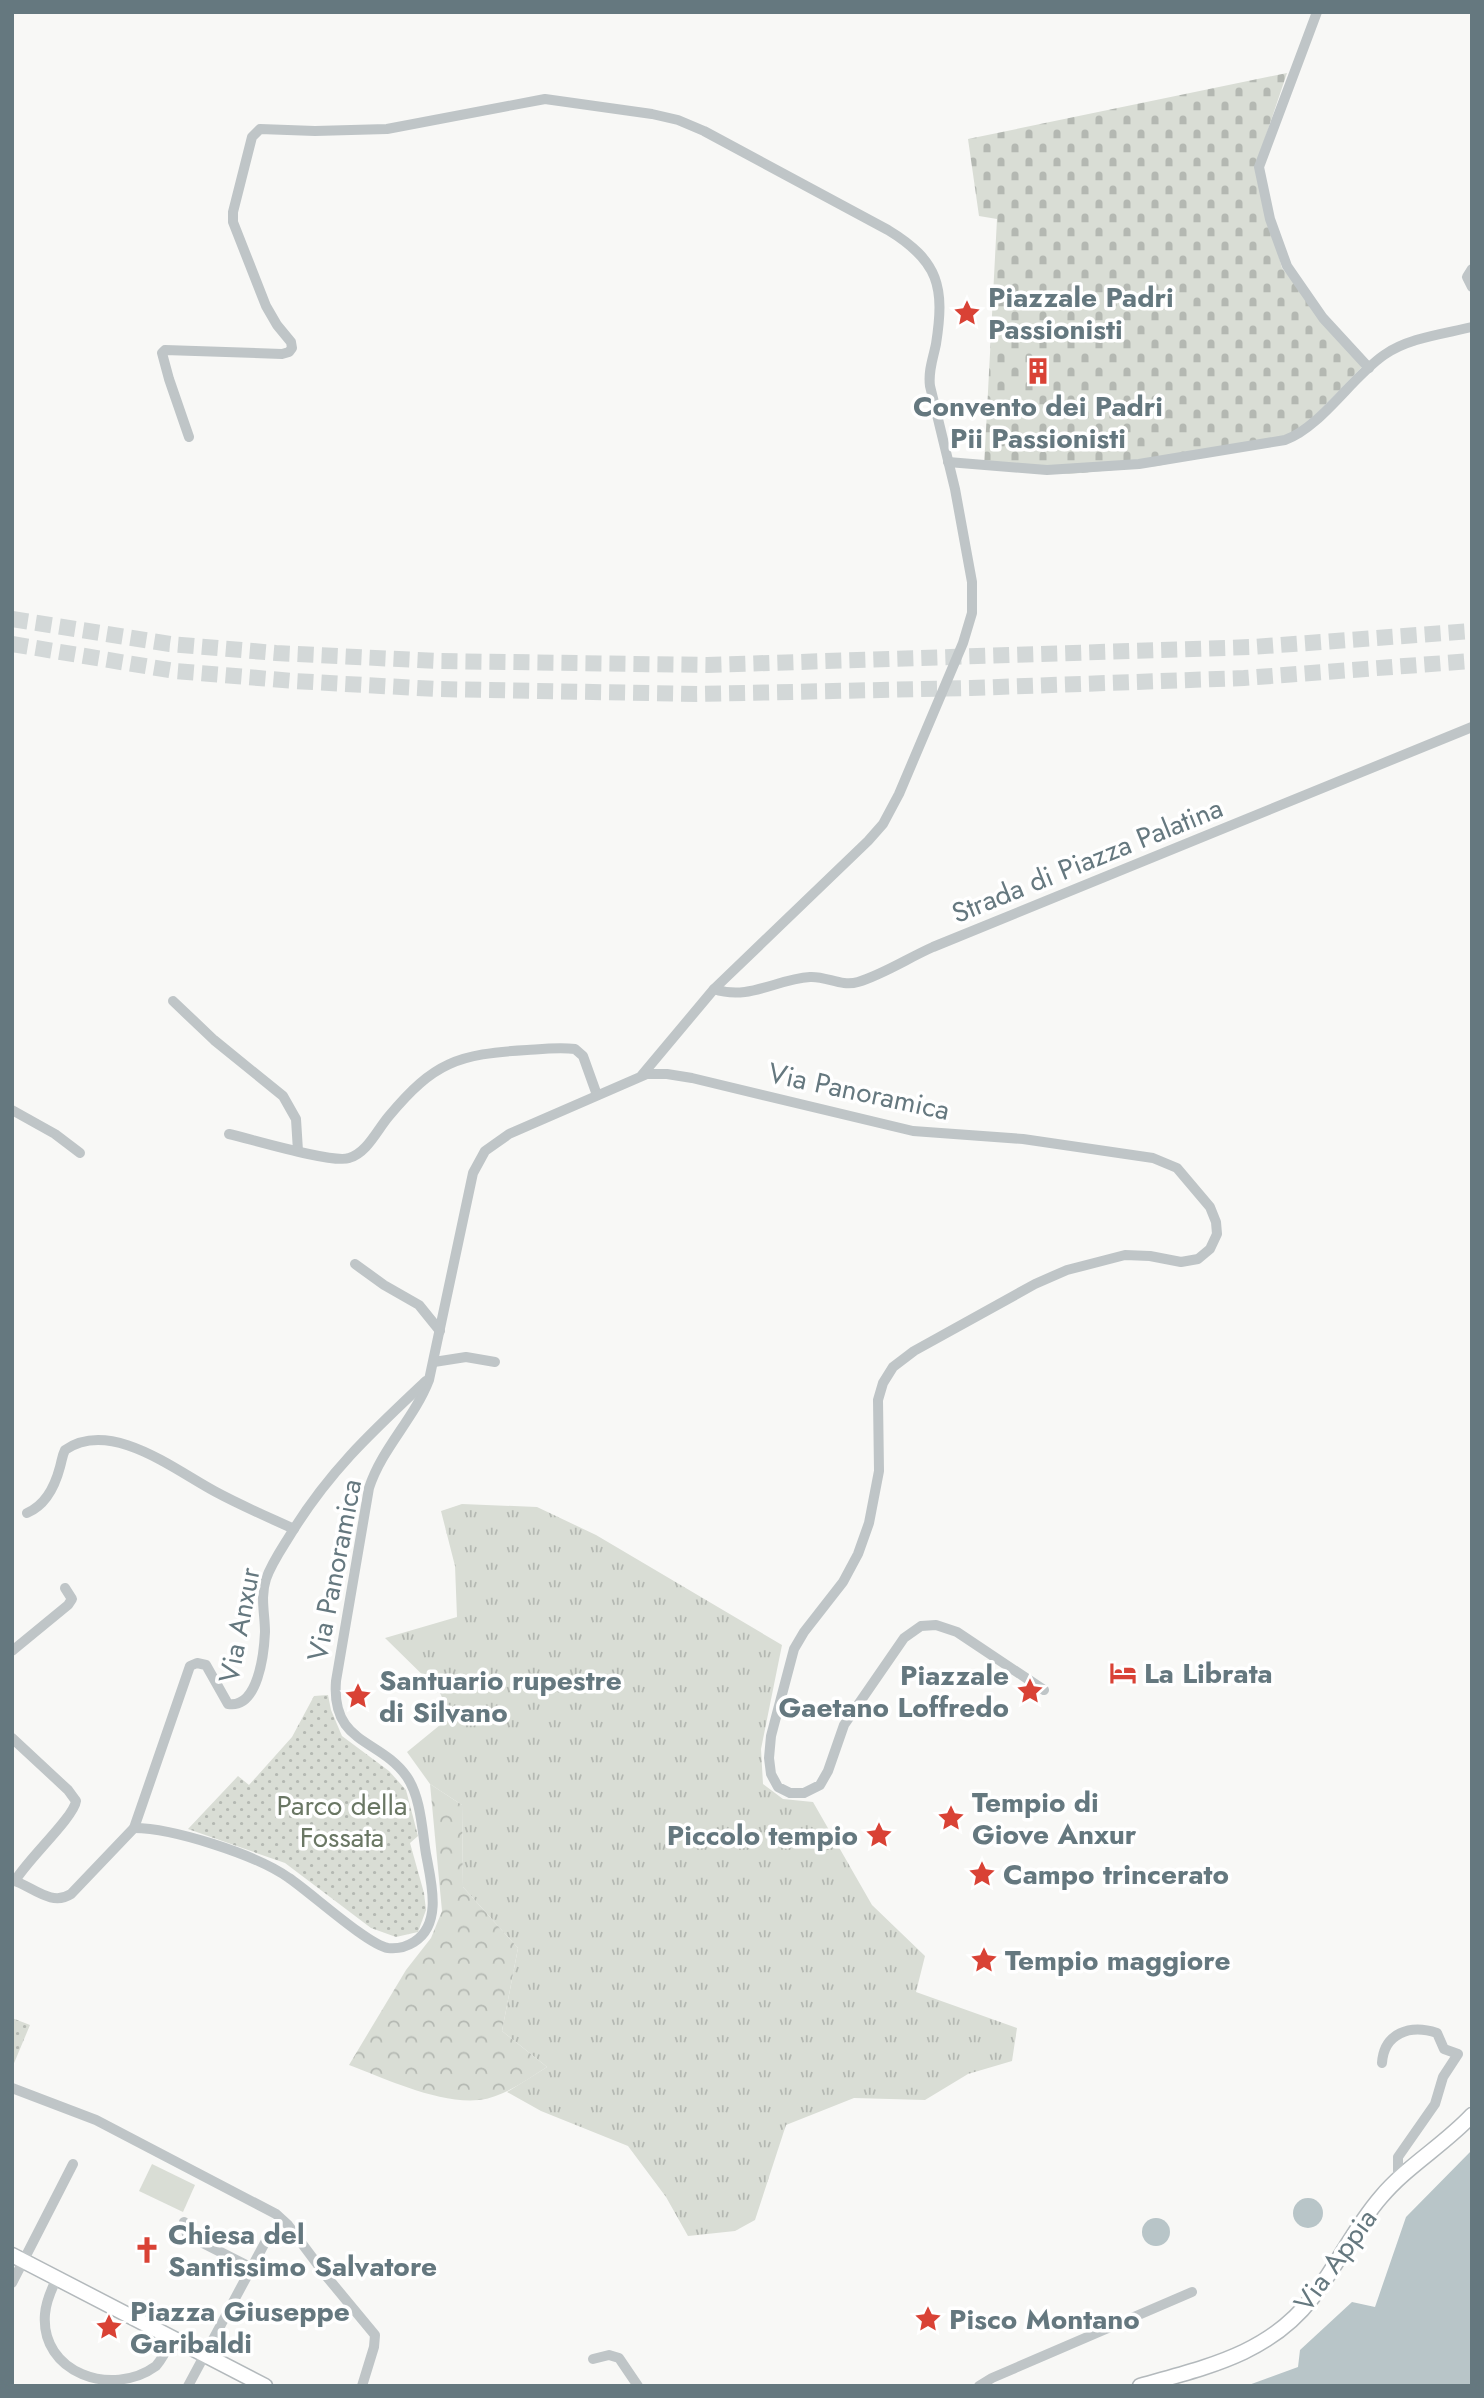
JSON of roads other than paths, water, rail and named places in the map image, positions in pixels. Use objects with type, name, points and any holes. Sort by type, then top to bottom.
[{"type":"main road","name":"Via Appia","points":[[1140,2386],[1238,2356],[1277,2334],[1311,2300],[1367,2214],[1398,2180],[1472,2115]]},
{"type":"main road","points":[[18,2258],[265,2386]]},
{"type":"street","points":[[1317,12],[1259,167],[1270,219],[1287,266],[1323,318],[1368,368]]},
{"type":"street","points":[[189,437],[165,368],[162,353],[165,349],[282,354],[292,348],[291,342],[276,326],[266,306],[233,222],[233,212],[254,132],[264,128],[315,131],[387,129],[550,99],[652,114],[690,125],[880,226],[908,245],[925,262],[939,285],[937,335],[929,381],[972,582],[972,613],[963,643],[899,794],[883,824],[714,989],[642,1075]]},
{"type":"street","points":[[1472,269],[1467,277],[1472,287]]},
{"type":"street","points":[[948,462],[1047,470],[1139,464],[1280,441],[1302,432],[1382,356],[1401,346],[1472,327]]},
{"type":"street","name":"Strada di Piazza Palatina","points":[[714,989],[747,993],[808,977],[845,983],[860,981],[928,949],[1472,727]]},
{"type":"street","points":[[173,1001],[214,1040],[283,1096],[296,1119],[298,1151]]},
{"type":"street","points":[[229,1134],[338,1160],[354,1156],[365,1147],[416,1086],[445,1066],[475,1054],[575,1048],[583,1056],[597,1095]]},
{"type":"street","name":"Via Panoramica","points":[[134,1828],[170,1832],[268,1866],[288,1877],[383,1946],[406,1947],[425,1931],[431,1917],[432,1890],[411,1784],[394,1762],[360,1741],[352,1732],[340,1713],[336,1689],[369,1488],[378,1465],[418,1403],[431,1376],[469,1188],[481,1155],[502,1137],[642,1075],[667,1074],[692,1078],[929,1134],[1023,1139],[1147,1157],[1177,1168],[1207,1202],[1216,1222],[1217,1234],[1210,1250],[1198,1259],[1181,1262],[1145,1256],[1120,1256],[1067,1270],[1035,1284],[926,1344],[893,1367],[883,1383],[878,1400],[879,1471],[869,1523],[858,1554],[843,1582],[794,1649],[771,1736],[771,1774],[778,1787],[790,1793],[804,1793],[820,1785],[828,1771],[844,1725],[904,1638],[921,1626],[936,1625],[957,1632],[1044,1690]]},
{"type":"street","points":[[12,1110],[60,1137],[80,1153]]},
{"type":"street","points":[[355,1264],[422,1307],[440,1331]]},
{"type":"street","points":[[434,1362],[466,1357],[495,1362]]},
{"type":"street","name":"Via Anxur","points":[[14,1881],[52,1899],[65,1898],[134,1828],[190,1666],[197,1663],[206,1665],[228,1704],[241,1704],[250,1696],[257,1678],[264,1643],[264,1585],[271,1566],[317,1493],[339,1466],[431,1376]]},
{"type":"street","points":[[27,1513],[39,1507],[47,1498],[65,1450],[78,1442],[98,1440],[135,1448],[218,1493],[294,1528]]},
{"type":"street","points":[[12,1651],[68,1605],[72,1599],[65,1588]]},
{"type":"street","points":[[12,1738],[68,1790],[76,1801],[71,1814],[27,1862],[14,1881]]},
{"type":"street","points":[[1382,2063],[1386,2045],[1396,2034],[1408,2030],[1437,2033],[1444,2049],[1458,2054],[1443,2077],[1437,2099],[1398,2157],[1398,2180]]},
{"type":"street","points":[[12,2088],[96,2120],[284,2220],[373,2332],[375,2343],[366,2384]]},
{"type":"street","points":[[12,2283],[18,2258],[73,2164]]},
{"type":"street","points":[[184,2222],[187,2235],[252,2268]]},
{"type":"street","points":[[188,2386],[268,2237]]},
{"type":"street","points":[[57,2278],[46,2304],[45,2329],[50,2346],[76,2381],[107,2385],[121,2384],[140,2377],[162,2359],[172,2338]]},
{"type":"street","points":[[979,2386],[1192,2292]]},
{"type":"street","points":[[593,2359],[609,2356],[619,2358],[638,2386]]},
{"type":"tunnel","points":[[12,619],[170,644],[276,653],[438,661],[707,665],[1252,647],[1472,631]]},
{"type":"tunnel","points":[[12,644],[175,671],[294,681],[436,689],[697,694],[1244,678],[1472,661]]},
{"type":"place","name":"Piazzale Padri Passionisti","points":[[967,313]]},
{"type":"place","name":"Convento dei Padri Pii Passionisti","points":[[1038,371]]},
{"type":"place","name":"La Librata","points":[[1123,1673]]},
{"type":"place","name":"Piazzale Gaetano Loffredo","points":[[1030,1691]]},
{"type":"place","name":"Santuario rupestre di Silvano","points":[[358,1696]]},
{"type":"place","name":"Tempio di Giove Anxur","points":[[951,1818]]},
{"type":"place","name":"Piccolo tempio","points":[[879,1835]]},
{"type":"place","name":"Campo trincerato","points":[[982,1874]]},
{"type":"place","name":"Tempio maggiore","points":[[984,1960]]},
{"type":"place","name":"Chiesa del Santissimo Salvatore","points":[[147,2250]]},
{"type":"place","name":"Pisco Montano","points":[[928,2319]]},
{"type":"place","name":"Piazza Giuseppe Garibaldi","points":[[109,2327]]},
{"type":"park label","name":"Parco della Fossata","points":[[342,1821]]}]
